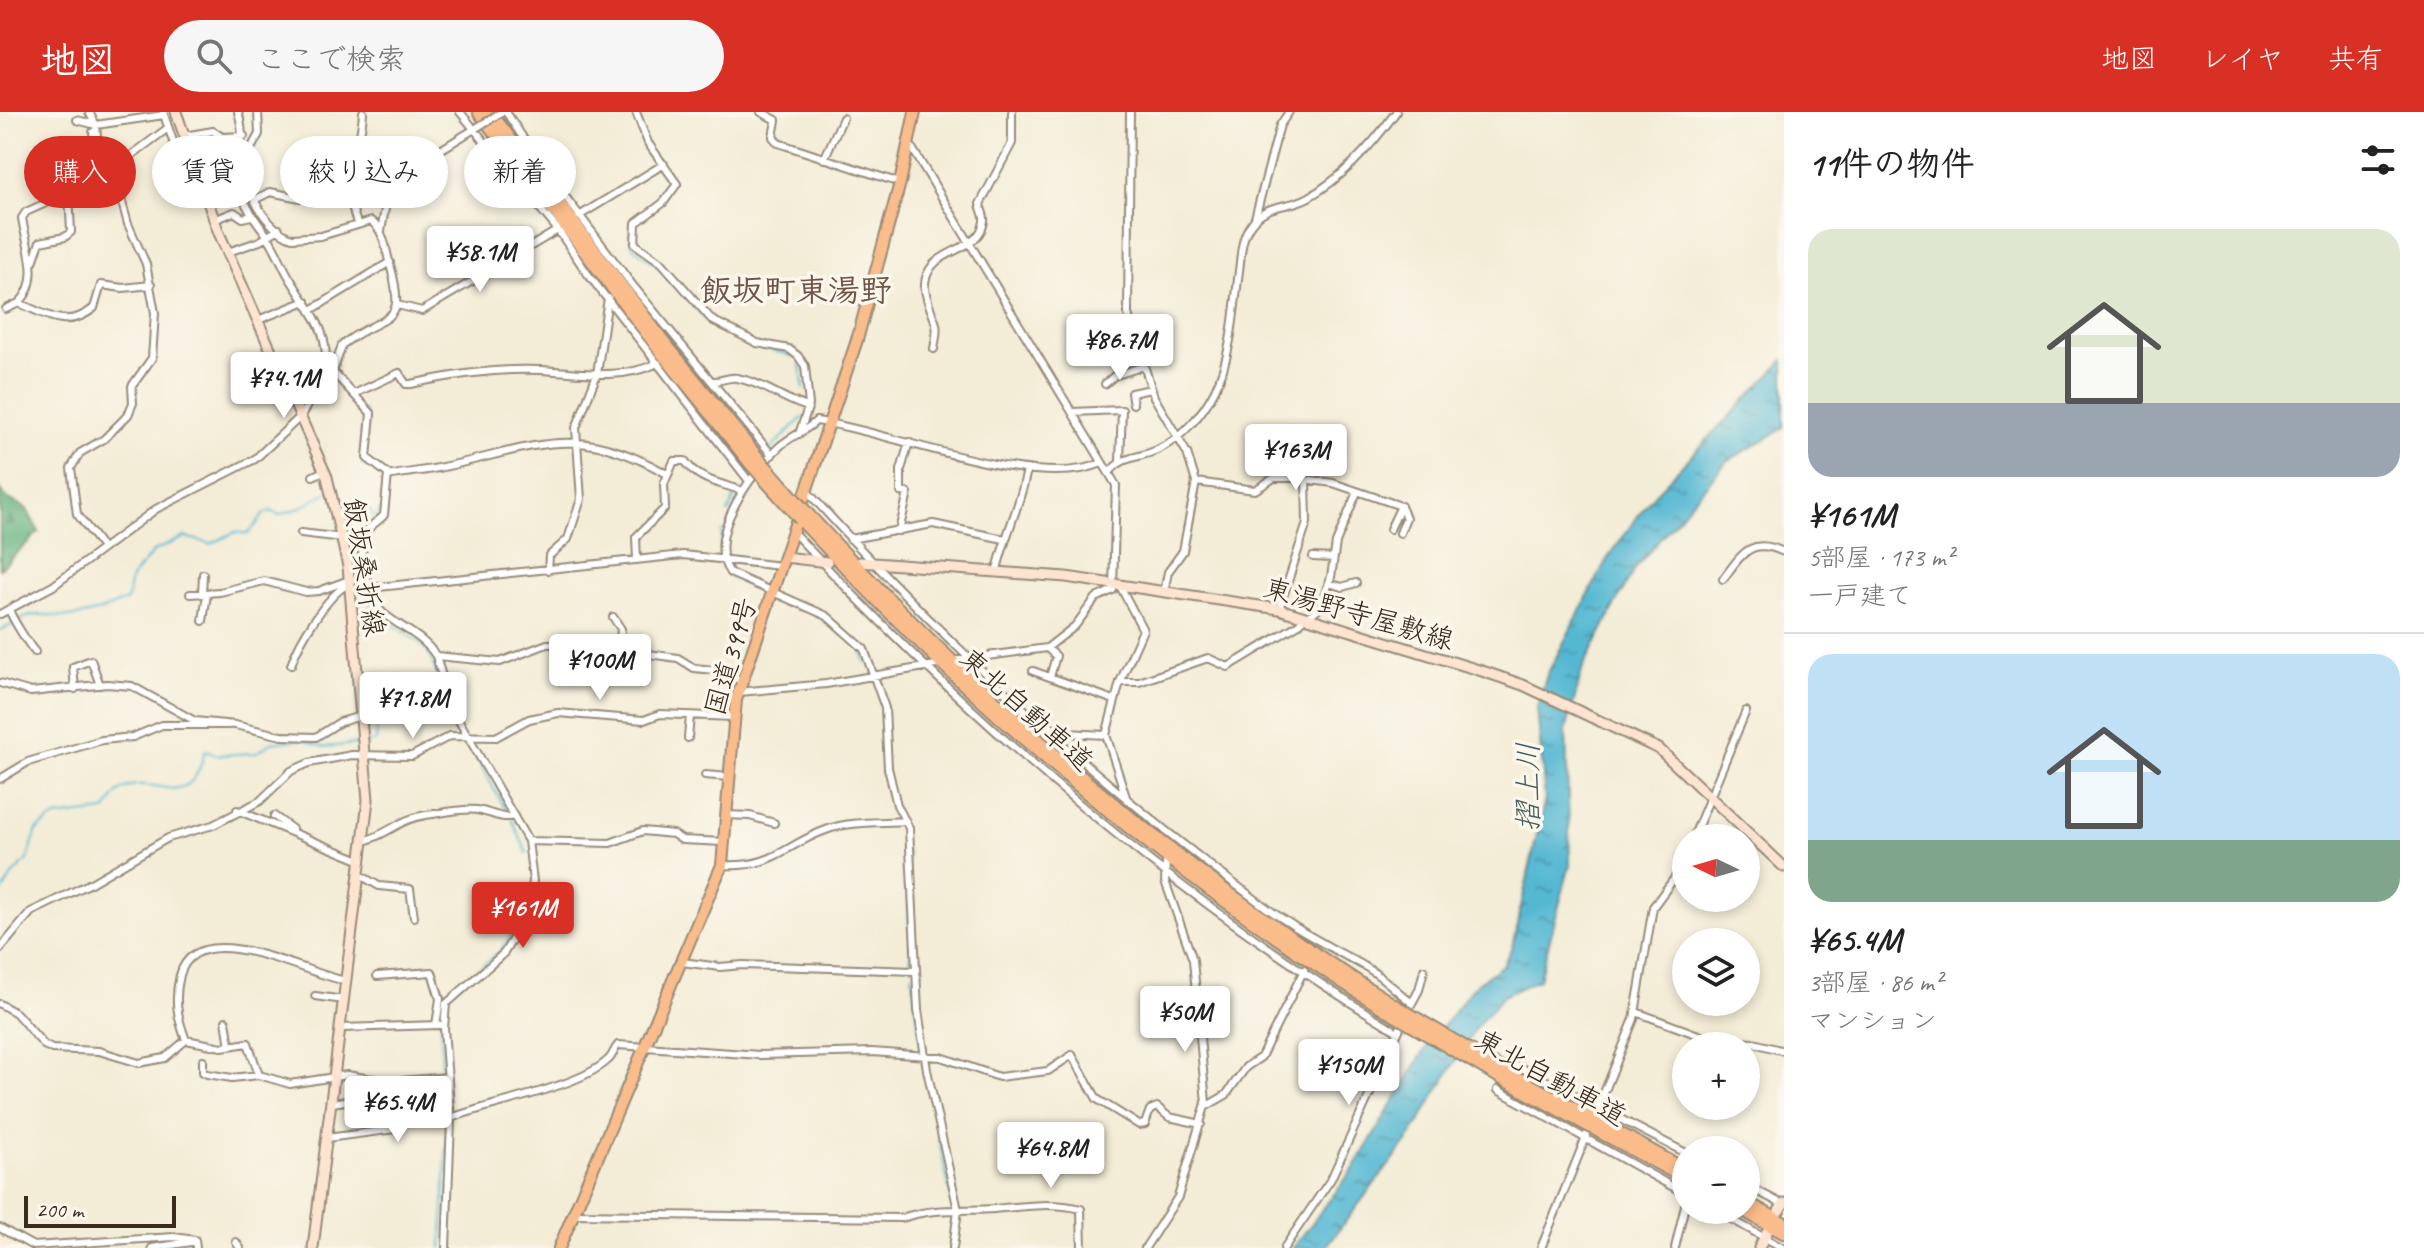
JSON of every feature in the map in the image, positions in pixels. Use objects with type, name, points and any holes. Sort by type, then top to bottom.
[{"type":"highway","name":"東北自動車道","points":[[479,112],[658,348],[802,515],[940,652],[1070,769],[1253,912],[1397,1012],[1501,1080],[1672,1163]]},
{"type":"highway","name":"東北自動車道","points":[[490,112],[758,464]]},
{"type":"highway","name":"国道399号","points":[[559,1248],[722,865],[734,717],[740,687],[857,340],[900,183],[915,112]]},
{"type":"highway","name":"東北自動車道","points":[[1593,1124],[1672,1171]]},
{"type":"highway","points":[[1760,1205],[1783,1209]]},
{"type":"highway","points":[[1760,1220],[1784,1233]]},
{"type":"main road","name":"飯坂桑折線","points":[[176,112],[184,136]]},
{"type":"main road","name":"飯坂桑折線","points":[[210,208],[324,471],[343,538],[349,585],[368,800],[313,1248]]},
{"type":"main road","points":[[783,562],[824,562]]},
{"type":"main road","name":"東湯野寺屋敷線","points":[[865,562],[997,570],[1279,609],[1523,685],[1659,749],[1711,797],[1751,840],[1784,867]]},
{"type":"main road","points":[[1759,1248],[1766,1233]]},
{"type":"street","points":[[89,112],[96,125],[97,136]]},
{"type":"street","points":[[112,112],[114,120]]},
{"type":"street","points":[[238,112],[244,136]]},
{"type":"street","points":[[258,112],[258,136]]},
{"type":"street","points":[[360,136],[363,112]]},
{"type":"street","points":[[460,112],[558,230],[687,398],[758,464]]},
{"type":"street","points":[[0,614],[53,586],[156,509],[255,459],[300,417],[330,374],[342,345],[386,320],[397,305],[397,287],[387,263],[381,231],[390,181],[504,112],[610,257],[709,380],[758,464]]},
{"type":"street","points":[[636,112],[648,143],[662,166],[676,180],[676,189],[636,223],[635,244],[662,263],[712,320],[757,343],[794,352],[805,366],[806,407],[799,434]]},
{"type":"street","points":[[761,112],[776,116],[775,142],[900,183]]},
{"type":"street","points":[[934,349],[936,326],[924,297],[927,275],[934,263],[969,242],[982,230],[985,216],[980,204],[1012,143],[1012,112]]},
{"type":"street","points":[[1130,112],[1128,314],[1151,389],[1179,436],[1196,482],[1183,551],[1168,572],[1164,592]]},
{"type":"street","points":[[1109,473],[1120,460],[1158,450],[1179,436],[1200,412],[1220,378],[1230,344],[1243,243],[1255,220],[1280,125],[1289,112]]},
{"type":"street","points":[[1255,220],[1272,206],[1300,201],[1333,181],[1373,142],[1396,112]]},
{"type":"street","points":[[77,120],[96,125],[163,114],[171,136]]},
{"type":"street","points":[[824,159],[843,118]]},
{"type":"street","points":[[94,136],[96,125]]},
{"type":"street","points":[[136,152],[168,128]]},
{"type":"street","points":[[184,136],[213,131],[220,136]]},
{"type":"street","points":[[909,143],[1116,485],[1118,585],[1143,630],[1120,682],[1106,735],[1127,800]]},
{"type":"street","points":[[579,216],[662,166]]},
{"type":"street","points":[[33,262],[22,218],[40,208]]},
{"type":"street","points":[[6,309],[19,303],[29,292],[33,262],[40,242],[65,237],[71,232],[70,208]]},
{"type":"street","points":[[103,548],[77,514],[71,468],[80,453],[104,439],[132,408],[132,386],[153,353],[155,313],[151,285],[125,208]]},
{"type":"street","points":[[249,208],[251,216],[274,232],[289,237],[335,233],[357,223],[371,221],[381,231]]},
{"type":"street","points":[[259,208],[274,232],[306,301],[313,309],[327,347],[330,374],[356,393],[371,413],[367,458],[388,476],[443,467],[537,443],[576,442],[620,450],[667,474]]},
{"type":"street","points":[[354,208],[357,223]]},
{"type":"street","points":[[214,220],[234,212],[246,218],[251,216]]},
{"type":"street","points":[[397,305],[422,311],[558,230]]},
{"type":"street","points":[[228,252],[274,232]]},
{"type":"street","points":[[313,309],[387,263]]},
{"type":"street","points":[[19,303],[46,317],[71,321],[94,308],[101,285],[123,288],[151,285]]},
{"type":"street","points":[[548,570],[549,556],[568,539],[581,499],[576,428],[597,374],[608,298]]},
{"type":"street","points":[[258,320],[306,301]]},
{"type":"street","points":[[356,393],[399,373],[406,384],[411,384],[465,371],[540,370],[625,375],[658,363]]},
{"type":"street","points":[[1105,384],[1114,376],[1144,366]]},
{"type":"street","points":[[709,380],[737,378],[771,387],[806,407]]},
{"type":"street","points":[[1133,404],[1131,393],[1151,389]]},
{"type":"street","points":[[1072,412],[1122,410],[1120,460]]},
{"type":"street","points":[[953,1248],[955,1208],[922,1055],[912,971],[904,821],[888,768],[887,718],[864,649],[827,616],[730,573],[721,558],[725,533],[740,490],[758,464],[816,421],[1027,469],[1065,472],[1102,463]]},
{"type":"street","points":[[899,531],[908,493],[901,492],[900,477],[909,442]]},
{"type":"street","points":[[637,560],[636,537],[665,508],[667,474],[674,461],[683,461],[695,476],[740,490]]},
{"type":"street","points":[[997,570],[1004,539],[1021,504],[1027,469]]},
{"type":"street","points":[[313,476],[324,471]]},
{"type":"street","points":[[388,476],[386,511],[366,530],[362,541],[361,554],[370,588],[380,611],[421,637],[436,656],[446,696],[528,841],[533,881],[527,915],[500,958],[448,999],[440,1025]]},
{"type":"street","points":[[1196,482],[1255,490],[1274,478],[1306,479],[1401,506],[1406,518],[1400,533]]},
{"type":"street","points":[[1279,609],[1307,523],[1306,479]]},
{"type":"street","points":[[807,491],[850,539],[865,562],[966,659],[1170,837],[1297,930],[1366,967],[1412,1003]]},
{"type":"street","points":[[1120,682],[1139,682],[1208,658],[1228,667],[1319,609],[1329,583],[1333,558],[1357,492]]},
{"type":"street","points":[[1390,529],[1401,506]]},
{"type":"street","points":[[850,539],[933,524],[1004,539]]},
{"type":"street","points":[[793,532],[927,668],[1035,766],[1165,872],[1353,1007],[1398,1032]]},
{"type":"street","points":[[301,533],[343,538]]},
{"type":"street","points":[[1723,579],[1743,552],[1753,547],[1768,545],[1784,552]]},
{"type":"street","points":[[190,594],[204,594],[264,581],[306,592],[349,585],[370,588],[683,555],[783,562]]},
{"type":"street","points":[[1313,557],[1333,558]]},
{"type":"street","points":[[203,574],[203,621]]},
{"type":"street","points":[[1329,583],[1342,587],[1356,583]]},
{"type":"street","points":[[291,665],[297,649],[334,595],[349,585]]},
{"type":"street","points":[[957,660],[1047,648],[1075,626],[1096,598],[1118,585]]},
{"type":"street","points":[[9,609],[14,623],[26,634],[35,652]]},
{"type":"street","points":[[613,617],[621,629],[619,652]]},
{"type":"street","points":[[436,656],[500,662],[555,643],[678,658],[694,668],[714,670],[740,687],[871,676],[936,665]]},
{"type":"street","points":[[1047,648],[1056,656],[1050,677]]},
{"type":"street","points":[[75,689],[73,667],[91,660],[100,685]]},
{"type":"street","points":[[1033,671],[1114,700]]},
{"type":"street","points":[[0,683],[31,692],[100,685],[136,687],[188,718],[282,736],[316,737],[340,722],[361,716]]},
{"type":"street","points":[[1699,824],[1746,711]]},
{"type":"street","points":[[0,949],[16,926],[36,909],[89,884],[168,838],[213,825],[263,799],[298,767],[364,752],[412,756],[440,740],[458,736],[496,737],[529,719],[558,713],[644,720],[660,714],[734,717]]},
{"type":"street","points":[[688,738],[690,716]]},
{"type":"street","points":[[0,779],[28,762],[102,740],[133,737],[162,725],[235,725]]},
{"type":"street","points":[[1042,728],[1048,726],[1066,733],[1106,735]]},
{"type":"street","points":[[705,775],[729,777]]},
{"type":"street","points":[[237,810],[249,818],[294,832],[362,861]]},
{"type":"street","points":[[364,841],[391,832],[400,821],[424,815],[471,810],[512,817]]},
{"type":"street","points":[[726,815],[750,816],[774,823]]},
{"type":"street","points":[[274,816],[294,832]]},
{"type":"street","points":[[722,865],[738,866],[778,857],[826,829],[904,821]]},
{"type":"street","points":[[528,841],[610,843],[643,831],[673,834],[682,840],[724,842]]},
{"type":"street","points":[[1145,1248],[1178,1197],[1205,1107],[1193,958],[1165,872],[1166,863]]},
{"type":"street","points":[[360,875],[379,886],[410,889],[414,917]]},
{"type":"street","points":[[1541,1248],[1600,1108],[1636,1012],[1653,907],[1672,881]]},
{"type":"street","points":[[186,1040],[176,1008],[176,990],[186,960],[204,949],[271,956],[347,981]]},
{"type":"street","points":[[682,962],[720,967],[912,971]]},
{"type":"street","points":[[1205,1107],[1226,1095],[1246,1067],[1261,1057],[1304,970]]},
{"type":"street","points":[[1284,1248],[1331,1179],[1412,1003],[1424,970]]},
{"type":"street","points":[[377,976],[432,972],[440,994],[444,1077],[451,1118],[446,1248]]},
{"type":"street","points":[[315,996],[344,1000]]},
{"type":"street","points":[[0,1004],[16,1013],[44,1045],[52,1049],[99,1051],[139,1063],[165,1058],[186,1040]]},
{"type":"street","points":[[1636,1012],[1712,1040],[1754,1043],[1784,1051]]},
{"type":"street","points":[[226,1021],[230,1046]]},
{"type":"street","points":[[341,1028],[440,1025]]},
{"type":"street","points":[[186,1040],[219,1047],[250,1044],[259,1075]]},
{"type":"street","points":[[451,1118],[492,1103],[557,1087],[608,1061],[618,1045],[760,1055],[872,1052],[922,1055],[941,1057],[999,1077],[1048,1071],[1072,1055],[1097,1099],[1139,1125],[1145,1124],[1150,1110],[1157,1107],[1169,1117],[1201,1124]]},
{"type":"street","points":[[203,1060],[204,1073],[232,1078],[259,1075],[290,1084],[335,1077],[390,1082],[444,1077]]},
{"type":"street","points":[[1514,1060],[1514,1064],[1535,1077],[1672,1146]]},
{"type":"street","points":[[1501,1080],[1521,1104],[1672,1186]]},
{"type":"street","points":[[327,1138],[395,1129],[390,1082]]},
{"type":"street","points":[[332,1103],[391,1094]]},
{"type":"street","points":[[1521,1104],[1525,1097]]},
{"type":"street","points":[[1760,1194],[1783,1209]]},
{"type":"street","points":[[573,1214],[902,1218],[932,1209],[1036,1203],[1079,1208],[1083,1212],[1082,1248]]},
{"type":"street","points":[[1675,1248],[1678,1224]]},
{"type":"street","points":[[1746,1224],[1766,1233],[1783,1248]]},
{"type":"street","points":[[0,1228],[33,1246],[174,1237],[195,1240],[195,1248]]},
{"type":"street","points":[[152,1248],[186,1241],[195,1248]]},
{"type":"green space","points":[[0,489],[8,499],[26,508],[39,532],[0,569]]},
{"type":"water","points":[[1784,360],[1784,428],[1726,462],[1635,568],[1583,667],[1566,731],[1570,865],[1539,979],[1503,996],[1475,1028],[1409,1139],[1325,1248],[1293,1248],[1354,1168],[1426,1048],[1475,985],[1503,965],[1512,947],[1545,799],[1537,707],[1547,675],[1606,561],[1651,498]]},
{"type":"waterway","points":[[639,128],[648,148]]},
{"type":"waterway","points":[[664,197],[633,223],[630,238],[633,247],[661,268],[708,322],[753,345],[793,356]]},
{"type":"waterway","points":[[279,235],[305,242],[350,230]]},
{"type":"waterway","points":[[376,230],[386,262]]},
{"type":"waterway","points":[[330,370],[339,343],[350,336]]},
{"type":"waterway","points":[[800,364],[804,389]]},
{"type":"waterway","points":[[332,376],[341,385]]},
{"type":"waterway","points":[[364,410],[368,423]]},
{"type":"waterway","points":[[764,456],[802,418]]},
{"type":"waterway","points":[[366,434],[363,463],[384,478]]},
{"type":"waterway","points":[[19,621],[33,615],[83,615],[127,600],[131,578],[154,551],[185,537],[211,544],[235,532],[248,534],[265,513],[271,511],[279,515],[300,508],[327,492]]},
{"type":"waterway","points":[[728,513],[736,493]]},
{"type":"waterway","points":[[344,502],[366,506],[374,516]]},
{"type":"waterway","points":[[364,579],[358,559],[358,539],[364,527],[382,508]]},
{"type":"waterway","points":[[720,556],[722,531]]},
{"type":"waterway","points":[[722,562],[730,577],[766,593]]},
{"type":"waterway","points":[[366,589],[372,610],[420,643],[431,657],[445,698]]},
{"type":"waterway","points":[[776,597],[793,604]]},
{"type":"waterway","points":[[814,613],[847,638]]},
{"type":"waterway","points":[[0,630],[14,624]]},
{"type":"waterway","points":[[861,650],[866,663]]},
{"type":"waterway","points":[[365,743],[376,741],[377,710],[436,679]]},
{"type":"waterway","points":[[0,896],[13,874],[27,860],[37,830],[55,817],[105,811],[120,791],[133,786],[180,788],[198,772],[205,751],[218,755],[256,753],[271,743],[302,739],[323,747],[359,744]]},
{"type":"waterway","points":[[466,739],[508,814]]},
{"type":"waterway","points":[[512,819],[527,853]]},
{"type":"waterway","points":[[907,850],[911,968]]},
{"type":"waterway","points":[[442,1075],[441,1016],[444,998],[501,950],[517,925],[527,899]]},
{"type":"waterway","points":[[912,974],[924,1067]]},
{"type":"waterway","points":[[442,1248],[447,1138],[443,1082]]},
{"type":"waterway","points":[[938,1136],[954,1208]]},
{"type":"waterway","points":[[950,1248],[954,1214]]},
{"type":"district","name":"飯坂町東湯野","points":[[796,290]]},
{"type":"water label","name":"摺上川","points":[[1528,787]]}]
